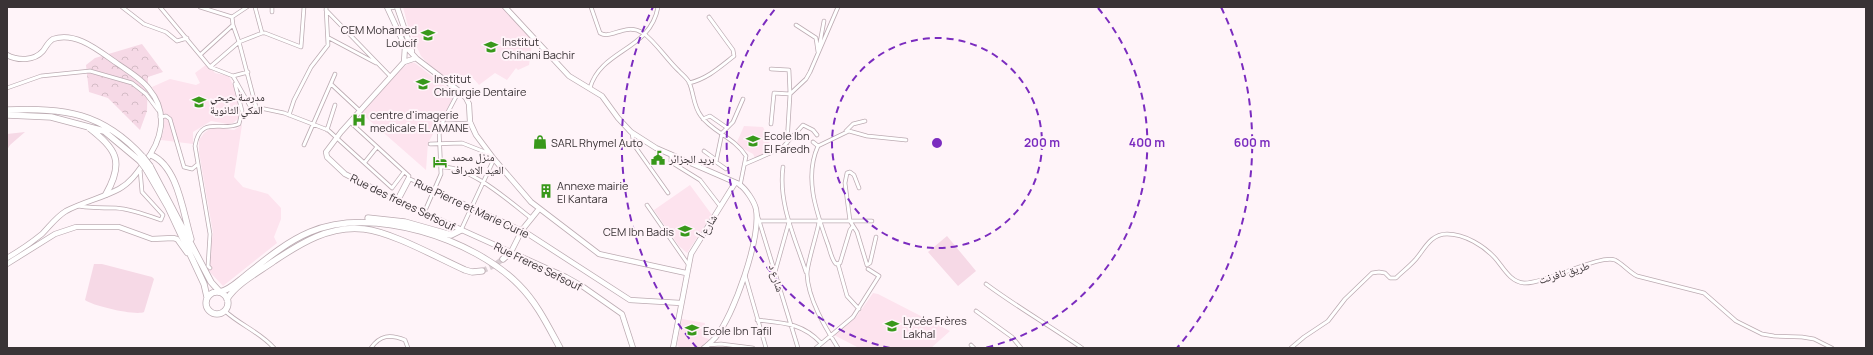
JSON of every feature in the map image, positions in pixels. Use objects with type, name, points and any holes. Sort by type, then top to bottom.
[{"type":"highway","points":[[7,110],[45,108],[84,116],[114,130],[141,159],[145,168],[168,207],[204,284],[207,297],[207,308],[212,313],[219,314],[225,311],[228,304],[227,299],[211,282],[193,249],[145,168]]},
{"type":"highway","points":[[7,116],[51,117],[84,124],[104,131],[141,159]]},
{"type":"highway","points":[[84,124],[108,145],[115,159],[116,174],[106,194]]},
{"type":"highway","points":[[151,155],[163,162],[171,173],[193,249]]},
{"type":"highway","points":[[207,297],[213,293],[229,289],[260,264],[296,239],[326,226],[342,222],[377,218],[405,222],[452,236],[458,234],[461,230]]},
{"type":"highway","points":[[342,222],[386,222],[462,246],[478,255],[502,270],[531,298],[560,348]]},
{"type":"highway","points":[[227,299],[235,290],[287,252],[321,234],[338,230],[366,229],[399,240],[465,270],[472,272],[482,271]]},
{"type":"highway","points":[[503,259],[511,252]]},
{"type":"main road","points":[[393,7],[388,7],[405,46],[416,59],[459,91],[469,104],[471,123],[476,135],[523,194],[539,209],[599,254],[686,273]]},
{"type":"main road","points":[[397,7],[405,36],[416,59]]},
{"type":"main road","points":[[505,7],[568,76],[602,96],[623,124],[632,133],[671,154],[744,188],[756,208],[758,221],[752,249],[735,300],[724,324],[715,338],[706,346]]},
{"type":"main road","points":[[7,55],[19,59],[28,59],[35,57],[42,52],[53,39],[64,37],[79,40],[127,70],[149,88],[155,97],[162,126],[159,139],[145,168],[124,186],[65,211],[33,241],[7,258]]},
{"type":"main road","points":[[404,62],[405,46]]},
{"type":"main road","points":[[338,137],[404,62],[416,59]]},
{"type":"main road","name":"Rue des freres Sefsouf","points":[[338,137],[326,152],[327,157],[345,174],[461,230]]},
{"type":"main road","name":"شارع أ","points":[[673,348],[686,273],[693,248],[735,183]]},
{"type":"main road","points":[[511,252],[522,230],[539,209]]},
{"type":"main road","points":[[7,264],[63,230],[85,226],[119,227],[152,239],[177,239],[192,258]]},
{"type":"main road","name":"Rue Freres Sefsouf","points":[[461,230],[582,286],[622,314],[633,348]]},
{"type":"main road","name":"Rue Pierre et Marie Curie","points":[[522,230],[630,300],[681,303]]},
{"type":"main road","points":[[33,241],[36,246]]},
{"type":"street","points":[[122,7],[144,24],[166,32],[177,41],[187,38]]},
{"type":"street","points":[[160,7],[210,67],[233,76],[248,72]]},
{"type":"street","points":[[200,7],[232,17],[247,7]]},
{"type":"street","points":[[212,12],[215,7]]},
{"type":"street","points":[[255,7],[262,33]]},
{"type":"street","points":[[272,7],[272,12]]},
{"type":"street","points":[[210,67],[240,42],[262,33],[266,33],[301,48],[304,7]]},
{"type":"street","points":[[591,7],[598,30],[603,35],[631,28],[645,34],[689,83],[696,107],[703,119],[731,138],[747,158],[740,186]]},
{"type":"street","points":[[590,88],[596,73],[645,34],[653,22],[658,7]]},
{"type":"street","points":[[771,124],[774,93],[790,94],[806,79],[838,7]]},
{"type":"street","points":[[289,115],[294,100],[311,67],[328,45],[326,9]]},
{"type":"street","points":[[326,9],[391,77]]},
{"type":"street","points":[[232,17],[233,25],[240,42],[256,107]]},
{"type":"street","points":[[689,83],[700,80],[711,74],[734,56],[733,50],[709,17]]},
{"type":"street","points":[[818,52],[824,21]]},
{"type":"street","points":[[200,55],[233,25]]},
{"type":"street","points":[[796,25],[816,38],[818,52]]},
{"type":"street","points":[[328,38],[379,65]]},
{"type":"street","points":[[770,69],[789,70],[790,94],[787,143]]},
{"type":"street","points":[[7,88],[41,76],[90,71],[132,83],[146,94],[159,111]]},
{"type":"street","points":[[304,145],[335,74]]},
{"type":"street","points":[[233,76],[250,106],[289,115],[327,130],[338,137],[392,188],[404,172],[350,122]]},
{"type":"street","points":[[210,268],[208,266],[210,234],[195,146],[196,140],[203,130],[212,125],[235,126],[241,120],[239,95],[233,76]]},
{"type":"street","points":[[331,84],[360,111]]},
{"type":"street","points":[[424,213],[441,174],[439,129],[459,91]]},
{"type":"street","points":[[715,159],[722,133],[726,127],[733,122],[743,99]]},
{"type":"street","points":[[327,130],[335,104]]},
{"type":"street","points":[[160,117],[166,116],[170,119],[184,167],[192,169],[198,164]]},
{"type":"street","points":[[703,119],[710,116],[726,127]]},
{"type":"street","points":[[859,309],[847,296],[838,264],[834,262],[820,222],[812,179],[814,159],[818,146],[845,132],[853,124],[865,121]]},
{"type":"street","points":[[442,124],[471,123]]},
{"type":"street","points":[[745,164],[782,148],[803,125],[813,130],[817,135]]},
{"type":"street","points":[[845,132],[852,131],[867,136],[906,140]]},
{"type":"street","points":[[632,133],[634,145],[668,193]]},
{"type":"street","points":[[813,142],[818,146]]},
{"type":"street","points":[[430,144],[462,143],[490,154]]},
{"type":"street","points":[[364,162],[377,147]]},
{"type":"street","points":[[704,151],[726,169]]},
{"type":"street","points":[[671,154],[671,162],[700,180],[720,206]]},
{"type":"street","points":[[461,230],[494,159]]},
{"type":"street","points":[[441,167],[452,167],[482,182],[531,218]]},
{"type":"street","points":[[783,167],[782,190],[790,221],[816,306],[838,348]]},
{"type":"street","points":[[78,206],[97,209],[115,208],[144,214],[161,220],[163,215],[142,192],[145,168]]},
{"type":"street","name":"Rue Pierre et Marie Curie","points":[[404,172],[409,176],[398,198],[400,198],[410,178],[434,191],[473,206],[522,230]]},
{"type":"street","points":[[859,188],[854,175],[850,172],[847,173],[845,183],[850,221],[857,232],[867,265],[870,263],[876,237]]},
{"type":"street","points":[[647,205],[688,264]]},
{"type":"street","points":[[758,221],[872,221]]},
{"type":"street","name":"شارع د","points":[[758,221],[798,348]]},
{"type":"street","points":[[775,272],[790,221]]},
{"type":"street","points":[[807,273],[820,222]]},
{"type":"street","points":[[838,264],[840,263],[850,230],[853,226]]},
{"type":"street","name":"طريق تافرنت","points":[[1291,348],[1304,337],[1328,321],[1345,299],[1372,273],[1385,273],[1390,278],[1396,278],[1415,260],[1427,243],[1436,236],[1446,234],[1456,235],[1480,245],[1507,273],[1518,282],[1536,282],[1593,263],[1608,259],[1614,260],[1637,276],[1704,293],[1736,321],[1762,334],[1802,337],[1814,340],[1832,348]]},
{"type":"street","points":[[816,348],[850,320],[859,309],[879,276],[868,269]]},
{"type":"street","points":[[744,274],[766,348]]},
{"type":"street","points":[[986,284],[1010,302],[1038,317],[1082,348]]},
{"type":"street","points":[[976,310],[1004,330],[1021,348]]},
{"type":"street","points":[[225,311],[233,318],[267,339],[274,348]]},
{"type":"street","points":[[757,320],[801,327],[812,334],[821,344]]},
{"type":"street","points":[[371,348],[378,339],[387,335],[405,340],[408,348]]},
{"type":"street","points":[[706,346],[721,344],[753,348]]},
{"type":"street","points":[[971,345],[974,348]]},
{"type":"shaded area","name":"Institut Chihani Bachir","points":[[403,7],[502,7],[532,39],[529,42],[532,45],[529,65],[518,70],[516,68],[507,80],[495,73],[479,85],[473,78],[461,79],[452,84],[433,69],[421,56],[409,30]]},
{"type":"shaded area","points":[[410,62],[415,63],[454,93],[454,97],[428,143],[426,170],[361,113],[395,74]]},
{"type":"shaded area","name":"مدرسة حيحي المكي الثانوية","points":[[207,64],[215,73],[229,76],[238,96],[240,117],[233,123],[228,124],[211,121],[193,132],[193,144],[161,140],[164,128],[163,119],[157,96],[152,87],[170,79],[196,85],[200,83],[195,73]]},
{"type":"shaded area","points":[[242,125],[234,177],[243,187],[268,194],[281,208],[281,219],[274,237],[277,243],[223,286],[207,269],[213,233],[199,152],[199,140],[204,133],[212,127],[234,130]]},
{"type":"shaded area","name":"Ecole Ibn El Faredh","points":[[744,126],[763,127],[770,141],[764,154],[755,158],[753,154],[740,147],[737,142]]},
{"type":"shaded area","name":"CEM Ibn Badis","points":[[690,185],[712,215],[687,253],[679,246],[654,210]]},
{"type":"shaded area","name":"Lycée Frères Lakhal","points":[[873,293],[878,294],[950,331],[931,348],[859,348],[834,335],[857,316]]},
{"type":"shaded area","name":"Ecole Ibn Tafil","points":[[682,319],[705,323],[703,337],[709,339],[709,341],[700,348],[680,348],[677,345]]},
{"type":"green space","points":[[142,44],[163,72],[148,77],[147,111],[140,130],[108,98],[89,92],[86,65],[95,58]]},
{"type":"green space","points":[[25,132],[10,145],[7,150],[7,134]]},
{"type":"green space","points":[[947,236],[976,271],[958,286],[928,252]]},
{"type":"green space","points":[[94,264],[102,264],[152,277],[154,279],[144,312],[133,313],[114,310],[85,300]]},
{"type":"tunnel","points":[[482,271],[503,259]]},
{"type":"place","name":"CEM Mohamed Loucif","points":[[428,35]]},
{"type":"place","name":"Institut Chihani Bachir","points":[[491,47]]},
{"type":"place","name":"Institut Chirurgie Dentaire","points":[[423,84]]},
{"type":"place","name":"مدرسة حيحي المكي الثانوية","points":[[199,102]]},
{"type":"place","name":"centre d'imagerie medicale EL AMANE","points":[[359,120]]},
{"type":"place","name":"Ecole Ibn El Faredh","points":[[753,141]]},
{"type":"place","name":"SARL Rhymel Auto","points":[[540,142]]},
{"type":"place","name":"بريد الجزائر","points":[[658,158]]},
{"type":"place","name":"منزل محمد العيد الاشراف","points":[[440,162]]},
{"type":"place","name":"Annexe mairie El Kantara","points":[[546,191]]},
{"type":"place","name":"CEM Ibn Badis","points":[[685,231]]},
{"type":"place","name":"Lycée Frères Lakhal","points":[[892,326]]},
{"type":"place","name":"Ecole Ibn Tafil","points":[[692,330]]}]
